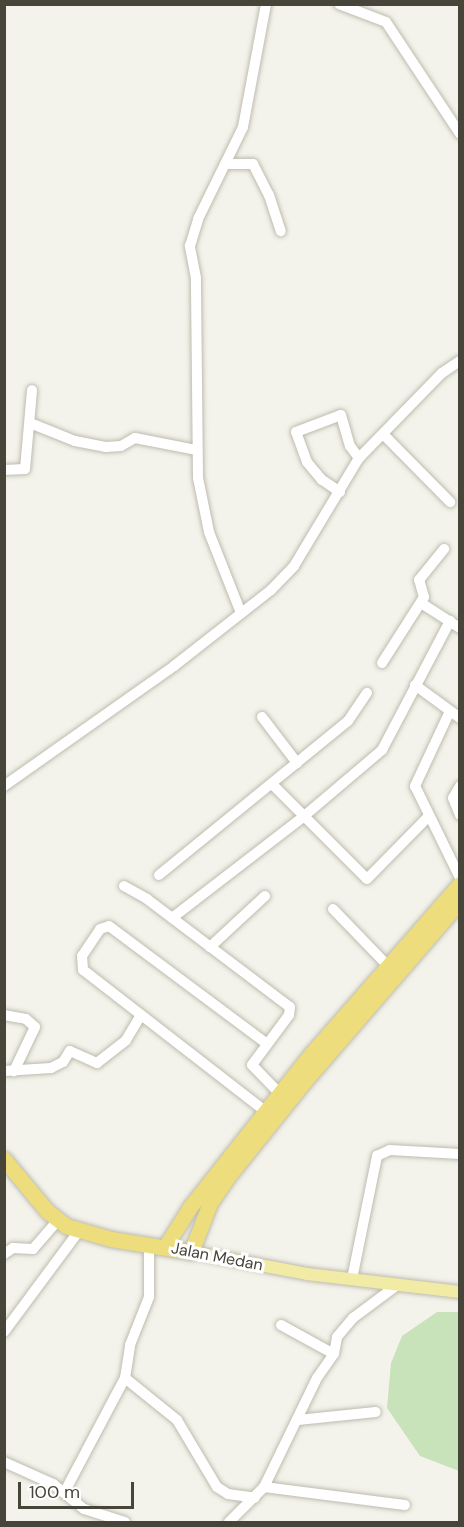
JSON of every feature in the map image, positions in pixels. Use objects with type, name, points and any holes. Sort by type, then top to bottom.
[{"type":"highway","points":[[191,1251],[210,1203],[226,1179],[436,919],[459,884]]},
{"type":"highway","points":[[157,1246],[279,1093],[387,965],[436,919],[459,901]]},
{"type":"highway","name":"Jalan Medan","points":[[4,1159],[58,1220],[79,1231],[191,1251]]},
{"type":"main road","name":"Jalan Medan","points":[[191,1251],[396,1286],[459,1292]]},
{"type":"street","points":[[241,613],[208,532],[196,450],[196,278],[190,246],[198,219],[227,164],[243,127],[266,4]]},
{"type":"street","points":[[339,4],[386,22],[459,134]]},
{"type":"street","points":[[227,164],[254,164],[269,195],[280,231]]},
{"type":"street","points":[[4,786],[174,666],[241,613],[294,566],[359,458],[385,436],[442,373],[459,361]]},
{"type":"street","points":[[4,470],[25,469],[32,390]]},
{"type":"street","points":[[340,492],[322,480],[307,462],[296,432],[342,415],[350,446],[359,458]]},
{"type":"street","points":[[30,423],[62,437],[106,447],[118,447],[135,438],[196,450]]},
{"type":"street","points":[[385,436],[450,502]]},
{"type":"street","points":[[382,663],[421,603],[424,595],[419,581],[444,549]]},
{"type":"street","points":[[172,918],[303,818],[385,748],[415,686],[456,623],[421,603]]},
{"type":"street","points":[[415,686],[459,718]]},
{"type":"street","points":[[159,875],[348,721],[367,693]]},
{"type":"street","points":[[450,711],[415,786],[459,878]]},
{"type":"street","points":[[261,717],[297,763]]},
{"type":"street","points":[[272,784],[303,818],[367,879],[429,816]]},
{"type":"street","points":[[459,786],[453,798],[459,815]]},
{"type":"street","points":[[124,886],[172,918],[290,1007],[290,1013],[267,1043],[252,1068],[279,1093]]},
{"type":"street","points":[[210,947],[265,896]]},
{"type":"street","points":[[333,909],[387,965]]},
{"type":"street","points":[[265,1111],[81,967],[82,957],[104,926],[112,927],[172,969],[267,1043]]},
{"type":"street","points":[[4,1015],[26,1019],[35,1027],[9,1071]]},
{"type":"street","points":[[9,1071],[51,1068],[63,1062],[70,1051],[97,1064],[126,1040],[141,1016]]},
{"type":"street","points":[[351,1279],[380,1153],[390,1150],[459,1154]]},
{"type":"street","points":[[4,1254],[13,1248],[32,1250],[58,1220]]},
{"type":"street","points":[[4,1332],[79,1231]]},
{"type":"street","points":[[64,1492],[125,1378],[131,1341],[148,1297],[157,1246]]},
{"type":"street","points":[[230,1522],[264,1487],[298,1420],[316,1378],[334,1354],[344,1328],[396,1286]]},
{"type":"street","points":[[281,1325],[334,1354]]},
{"type":"street","points":[[125,1378],[177,1420],[217,1487],[228,1494],[255,1498]]},
{"type":"street","points":[[298,1420],[376,1412]]},
{"type":"street","points":[[4,1462],[64,1492],[84,1509],[125,1522]]},
{"type":"street","points":[[264,1487],[405,1505]]},
{"type":"green space","points":[[437,1312],[459,1312],[459,1471],[420,1456],[387,1408],[391,1363],[402,1336]]}]
